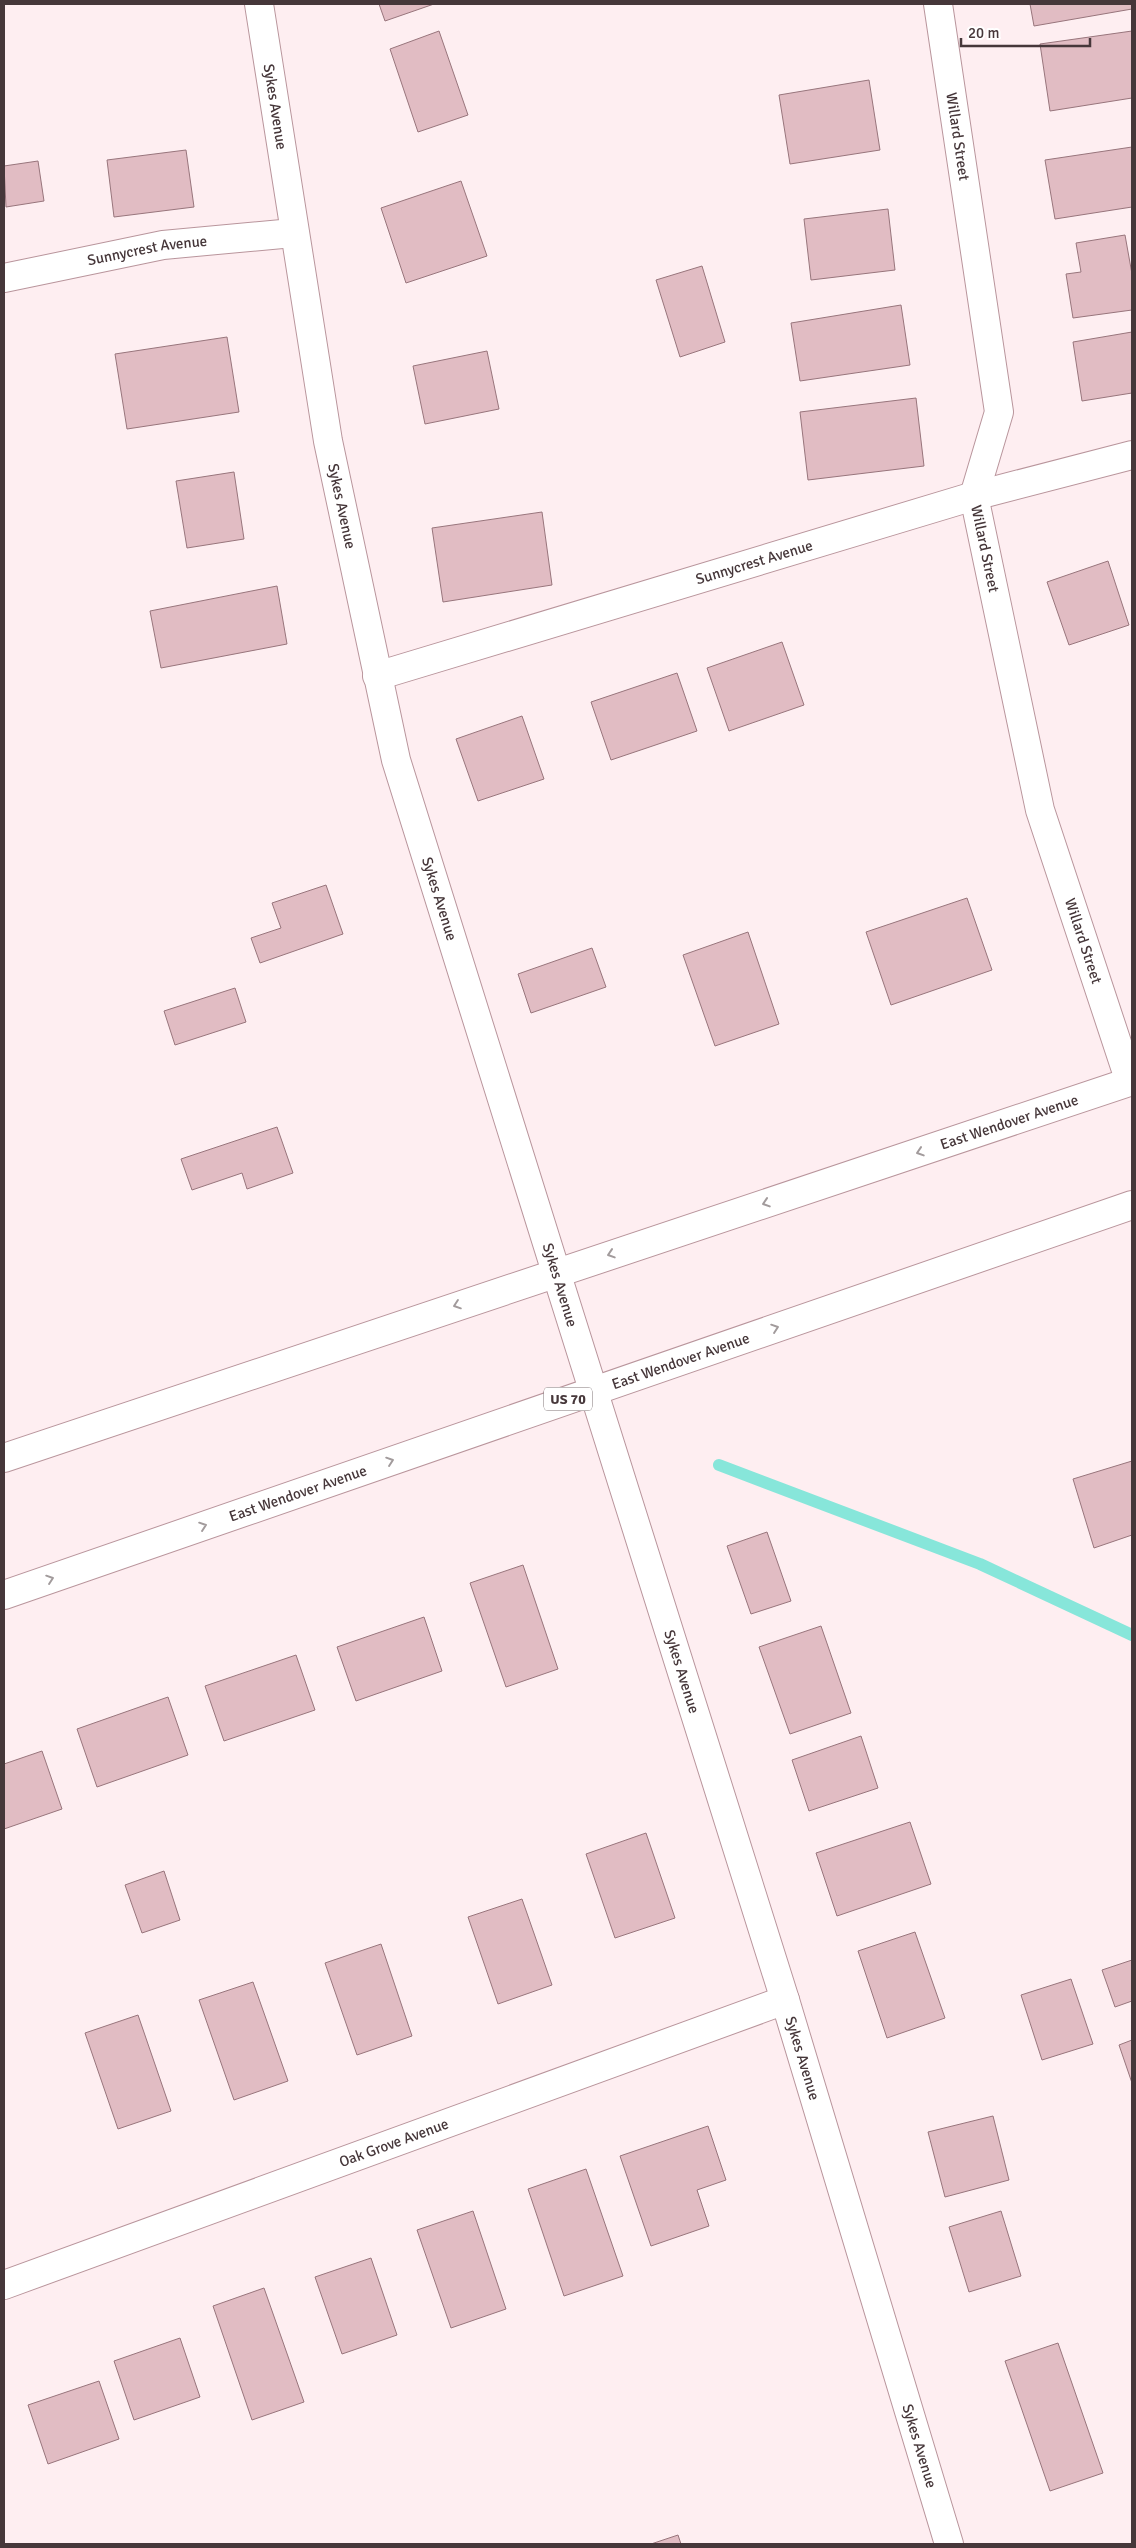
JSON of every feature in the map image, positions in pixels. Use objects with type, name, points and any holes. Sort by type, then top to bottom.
[{"type":"main road","name":"Sykes Avenue","points":[[259,4],[293,232],[328,442],[396,760],[785,2000],[949,2544]]},
{"type":"main road","name":"Willard Street","points":[[938,4],[999,412],[974,496],[1040,810],[1131,1082]]},
{"type":"main road","name":"Sunnycrest Avenue","points":[[4,278],[164,245],[293,232]]},
{"type":"main road","name":"Sunnycrest Avenue","points":[[377,676],[974,496],[1132,455]]},
{"type":"main road","name":"East Wendover Avenue","points":[[4,1458],[556,1272],[1131,1082]]},
{"type":"main road","name":"East Wendover Avenue","points":[[4,1595],[1132,1205]]},
{"type":"main road","name":"Oak Grove Avenue","points":[[4,2285],[785,2000]]},
{"type":"building","points":[[379,4],[434,4],[385,21]]},
{"type":"building","points":[[1030,4],[1132,4],[1132,9],[1034,26]]},
{"type":"building","points":[[439,31],[468,115],[418,132],[390,49]]},
{"type":"building","points":[[1132,31],[1132,98],[1050,111],[1040,44]]},
{"type":"building","points":[[869,80],[880,150],[790,164],[779,95]]},
{"type":"building","points":[[1132,147],[1132,207],[1055,219],[1045,160]]},
{"type":"building","points":[[186,150],[194,207],[114,217],[107,160]]},
{"type":"building","points":[[38,161],[44,201],[6,207],[4,166]]},
{"type":"building","points":[[461,181],[487,256],[406,283],[381,208]]},
{"type":"building","points":[[888,209],[895,270],[811,280],[804,219]]},
{"type":"building","points":[[1125,235],[1132,274],[1132,310],[1073,318],[1066,274],[1081,272],[1076,243]]},
{"type":"building","points":[[702,266],[725,342],[680,357],[656,280]]},
{"type":"building","points":[[901,305],[910,365],[800,381],[791,323]]},
{"type":"building","points":[[1132,332],[1132,393],[1082,401],[1073,342]]},
{"type":"building","points":[[227,337],[239,412],[127,429],[115,354]]},
{"type":"building","points":[[487,351],[499,409],[425,424],[413,366]]},
{"type":"building","points":[[916,398],[924,466],[808,480],[800,412]]},
{"type":"building","points":[[234,472],[244,539],[187,548],[176,481]]},
{"type":"building","points":[[542,512],[552,585],[443,602],[432,528]]},
{"type":"building","points":[[1108,561],[1129,625],[1069,645],[1047,582]]},
{"type":"building","points":[[277,586],[287,644],[161,668],[150,611]]},
{"type":"building","points":[[782,642],[804,705],[729,731],[707,668]]},
{"type":"building","points":[[677,673],[697,731],[611,760],[591,702]]},
{"type":"building","points":[[522,716],[544,779],[478,801],[456,739]]},
{"type":"building","points":[[326,885],[343,934],[260,963],[251,938],[281,928],[272,903]]},
{"type":"building","points":[[967,898],[992,970],[891,1005],[866,932]]},
{"type":"building","points":[[748,932],[779,1024],[715,1046],[683,955]]},
{"type":"building","points":[[592,948],[606,987],[531,1013],[518,974]]},
{"type":"building","points":[[235,988],[246,1022],[175,1045],[164,1011]]},
{"type":"building","points":[[277,1127],[293,1173],[247,1189],[242,1173],[192,1190],[181,1159]]},
{"type":"building","points":[[1132,1461],[1132,1535],[1094,1548],[1073,1479]]},
{"type":"building","points":[[767,1532],[791,1601],[751,1614],[727,1546]]},
{"type":"building","points":[[523,1565],[558,1669],[506,1687],[470,1583]]},
{"type":"building","points":[[424,1617],[442,1671],[356,1701],[337,1647]]},
{"type":"building","points":[[821,1626],[851,1713],[790,1734],[759,1647]]},
{"type":"building","points":[[296,1655],[315,1710],[224,1741],[205,1686]]},
{"type":"building","points":[[168,1697],[188,1755],[97,1787],[77,1729]]},
{"type":"building","points":[[861,1736],[878,1788],[809,1811],[792,1760]]},
{"type":"building","points":[[42,1751],[62,1809],[4,1829],[4,1764]]},
{"type":"building","points":[[910,1822],[931,1884],[837,1916],[816,1853]]},
{"type":"building","points":[[646,1833],[675,1918],[615,1938],[586,1854]]},
{"type":"building","points":[[164,1871],[180,1920],[142,1933],[125,1885]]},
{"type":"building","points":[[522,1899],[552,1985],[498,2004],[468,1917]]},
{"type":"building","points":[[915,1932],[945,2018],[887,2038],[858,1951]]},
{"type":"building","points":[[381,1944],[412,2036],[357,2055],[325,1963]]},
{"type":"building","points":[[1132,1960],[1132,2001],[1115,2007],[1102,1970]]},
{"type":"building","points":[[1071,1979],[1093,2044],[1042,2060],[1021,1995]]},
{"type":"building","points":[[253,1982],[288,2081],[234,2100],[199,2000]]},
{"type":"building","points":[[138,2015],[171,2111],[118,2129],[85,2033]]},
{"type":"building","points":[[1132,2040],[1132,2083],[1119,2045]]},
{"type":"building","points":[[993,2116],[1009,2180],[945,2197],[928,2132]]},
{"type":"building","points":[[708,2126],[726,2180],[697,2190],[709,2226],[651,2246],[620,2156]]},
{"type":"building","points":[[586,2169],[623,2276],[564,2296],[528,2189]]},
{"type":"building","points":[[473,2211],[506,2309],[451,2328],[417,2230]]},
{"type":"building","points":[[1001,2211],[1021,2276],[969,2292],[949,2227]]},
{"type":"building","points":[[371,2258],[397,2335],[342,2354],[315,2277]]},
{"type":"building","points":[[264,2288],[304,2402],[252,2420],[213,2306]]},
{"type":"building","points":[[180,2338],[200,2397],[134,2420],[114,2361]]},
{"type":"building","points":[[1058,2343],[1103,2473],[1050,2491],[1005,2361]]},
{"type":"building","points":[[99,2381],[119,2439],[48,2464],[28,2405]]},
{"type":"building","points":[[678,2535],[681,2544],[651,2544]]},
{"type":"waterway","points":[[719,1465],[980,1564],[1132,1635]]}]
